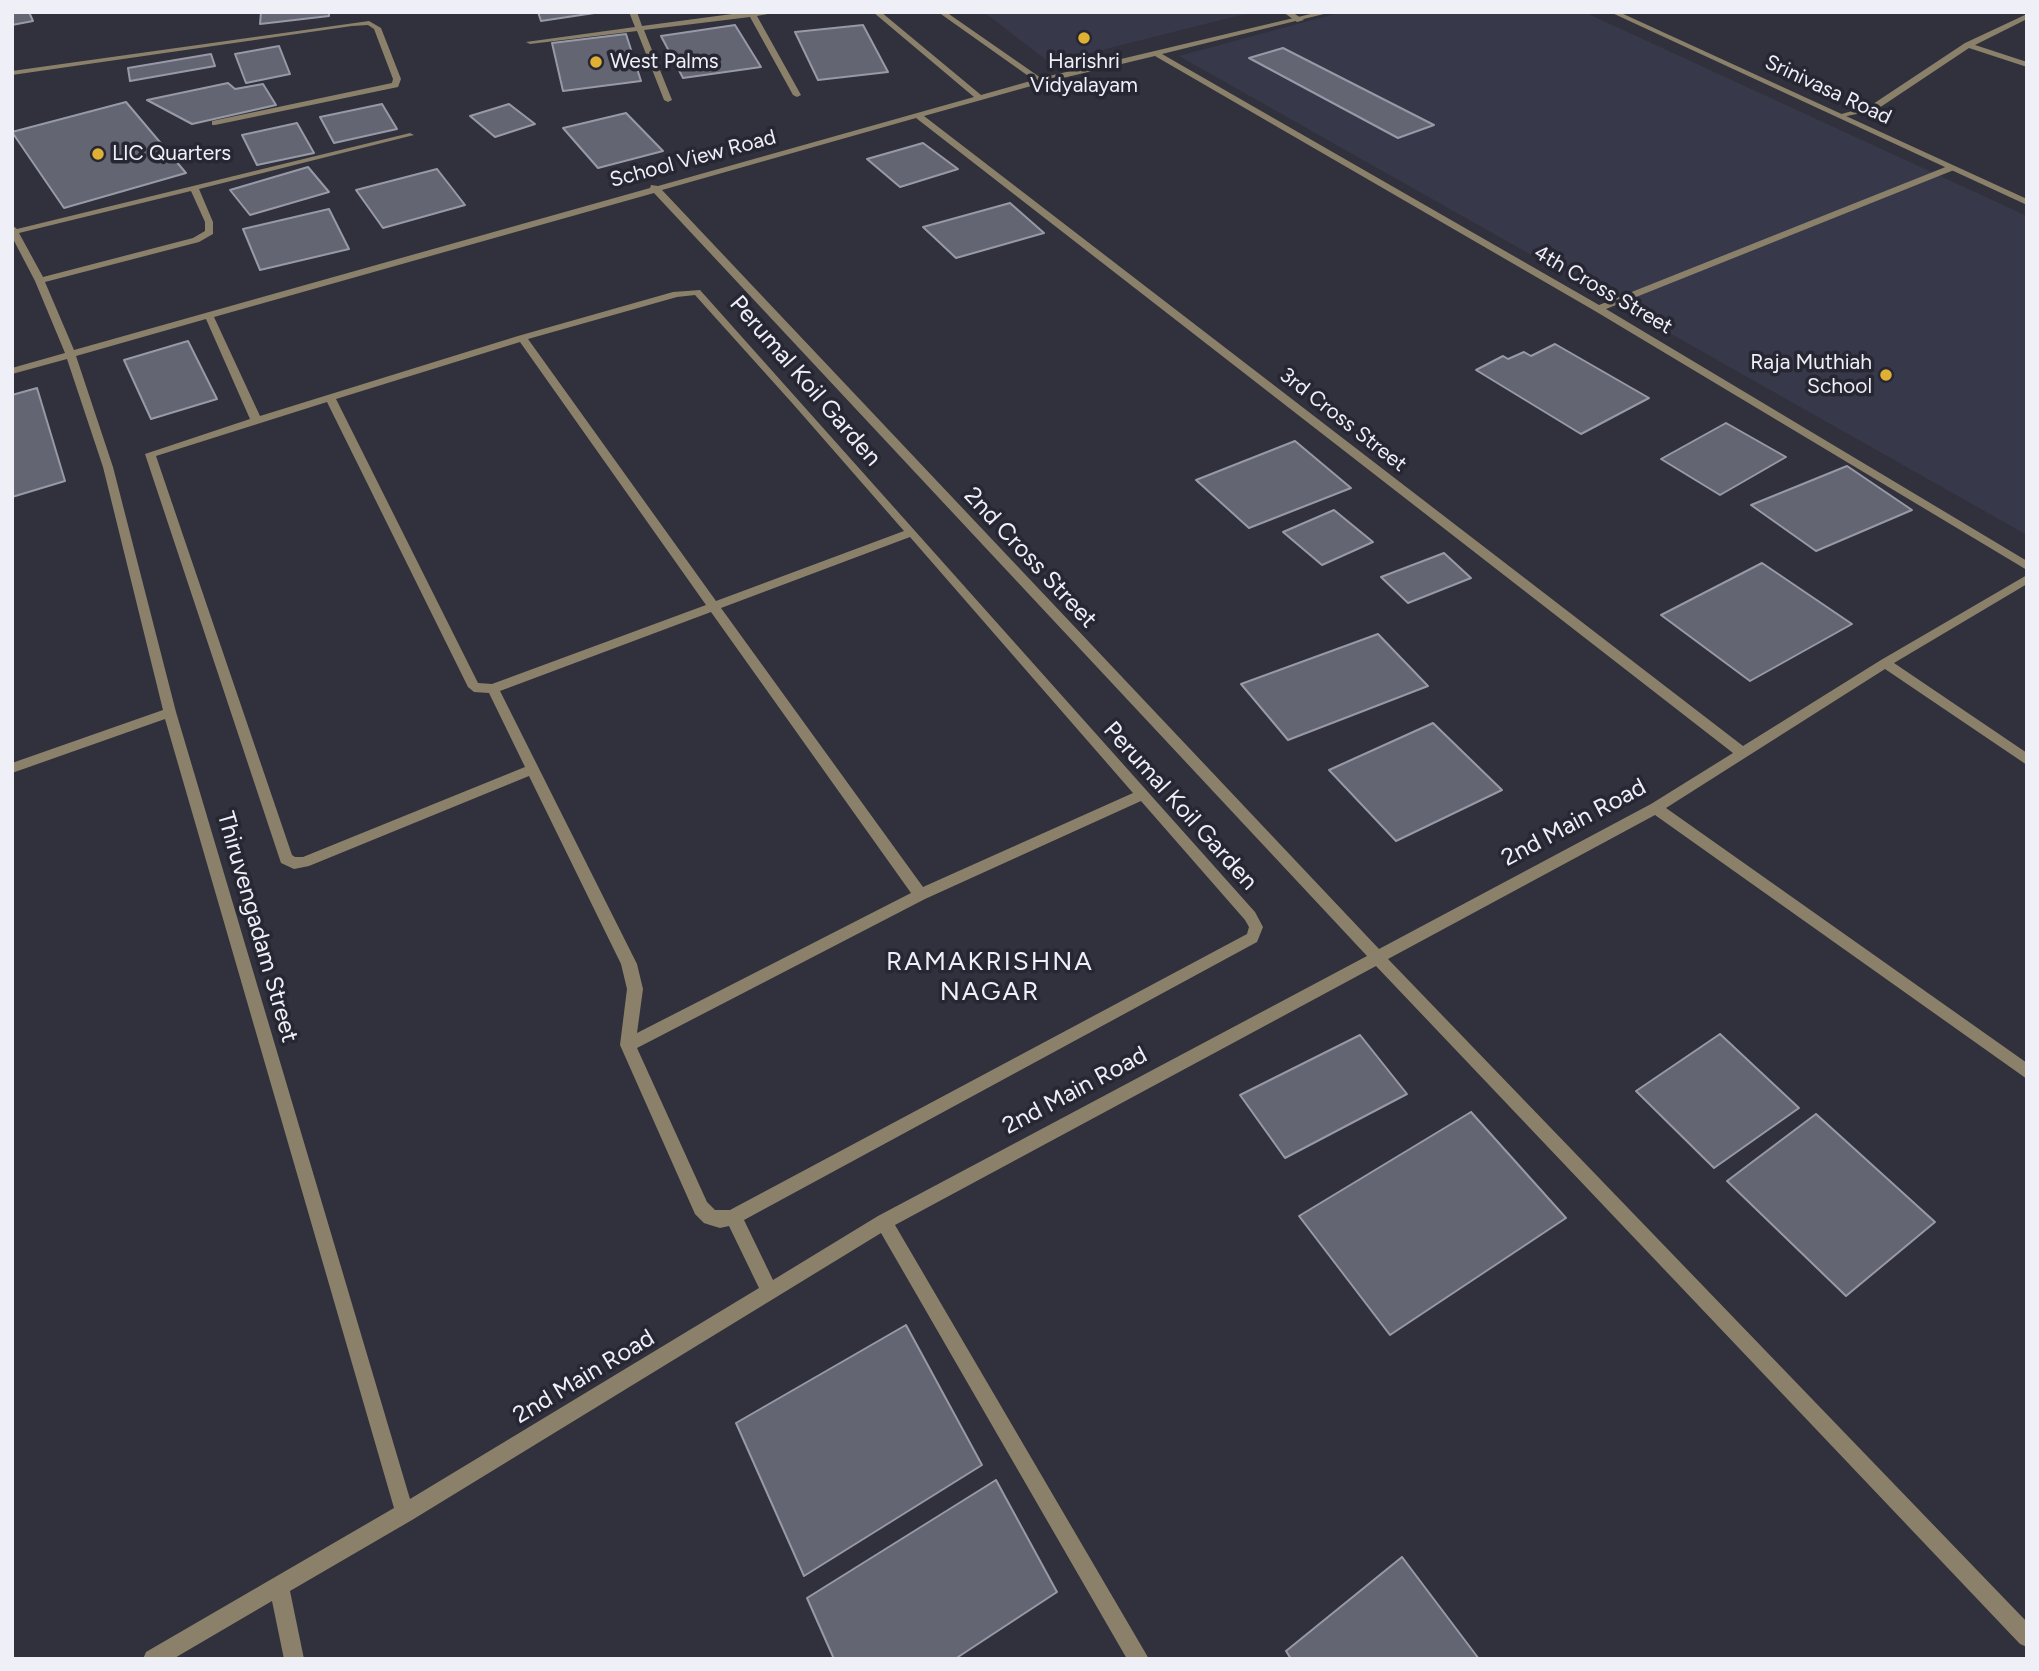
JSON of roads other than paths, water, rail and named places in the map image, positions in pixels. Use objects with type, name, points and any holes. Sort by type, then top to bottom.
[{"type":"street","points":[[633,12],[668,100]]},
{"type":"street","points":[[530,41],[775,12]]},
{"type":"street","points":[[876,12],[980,98]]},
{"type":"street","points":[[941,12],[1040,81]]},
{"type":"street","points":[[1286,12],[1300,20]]},
{"type":"street","name":"School View Road","points":[[70,353],[654,187],[1040,81],[1329,12]]},
{"type":"street","name":"Srinivasa Road","points":[[1613,12],[2027,202]]},
{"type":"street","points":[[752,14],[797,95]]},
{"type":"street","points":[[1842,115],[1873,108],[1968,45],[2026,17]]},
{"type":"street","points":[[12,73],[352,24],[369,23],[377,29],[397,79],[395,85],[215,123]]},
{"type":"street","points":[[1968,45],[2027,65]]},
{"type":"street","name":"4th Cross Street","points":[[1155,53],[1598,309],[2027,566]]},
{"type":"street","name":"3rd Cross Street","points":[[918,116],[1744,754]]},
{"type":"street","points":[[13,230],[410,135]]},
{"type":"street","points":[[1598,309],[1951,168]]},
{"type":"street","name":"2nd Cross Street","points":[[654,187],[1376,956],[2027,1637]]},
{"type":"street","points":[[40,281],[196,240],[210,232],[209,222],[194,188]]},
{"type":"street","name":"Thiruvengadam Street","points":[[13,230],[40,281],[70,353],[108,467],[170,712],[405,1513]]},
{"type":"street","name":"Perumal Koil Garden","points":[[531,770],[304,862],[286,859],[150,454],[522,338],[676,294],[697,292],[1250,916],[1256,927],[1252,939],[733,1217]]},
{"type":"street","points":[[208,314],[256,420]]},
{"type":"street","points":[[522,338],[919,895]]},
{"type":"street","points":[[12,371],[70,353]]},
{"type":"street","points":[[331,399],[474,687],[493,689],[910,533]]},
{"type":"street","name":"2nd Main Road","points":[[153,1659],[405,1513],[884,1222],[1656,808],[1885,663],[2027,579]]},
{"type":"street","points":[[1885,663],[2027,760]]},
{"type":"street","points":[[493,689],[629,964],[635,989],[628,1045],[701,1208],[710,1217],[720,1220],[733,1217],[770,1293]]},
{"type":"street","points":[[12,768],[170,712]]},
{"type":"street","points":[[628,1045],[919,895],[1141,795]]},
{"type":"street","points":[[1656,808],[2027,1072]]},
{"type":"street","points":[[884,1222],[1139,1659]]},
{"type":"street","points":[[279,1588],[294,1659]]},
{"type":"place","name":"Harishri Vidyalayam","points":[[1084,38]]},
{"type":"place","name":"West Palms","points":[[596,62]]},
{"type":"place","name":"LIC Quarters","points":[[98,154]]},
{"type":"place","name":"Raja Muthiah School","points":[[1886,375]]},
{"type":"district","name":"RAMAKRISHNA NAGAR","points":[[990,976]]}]
